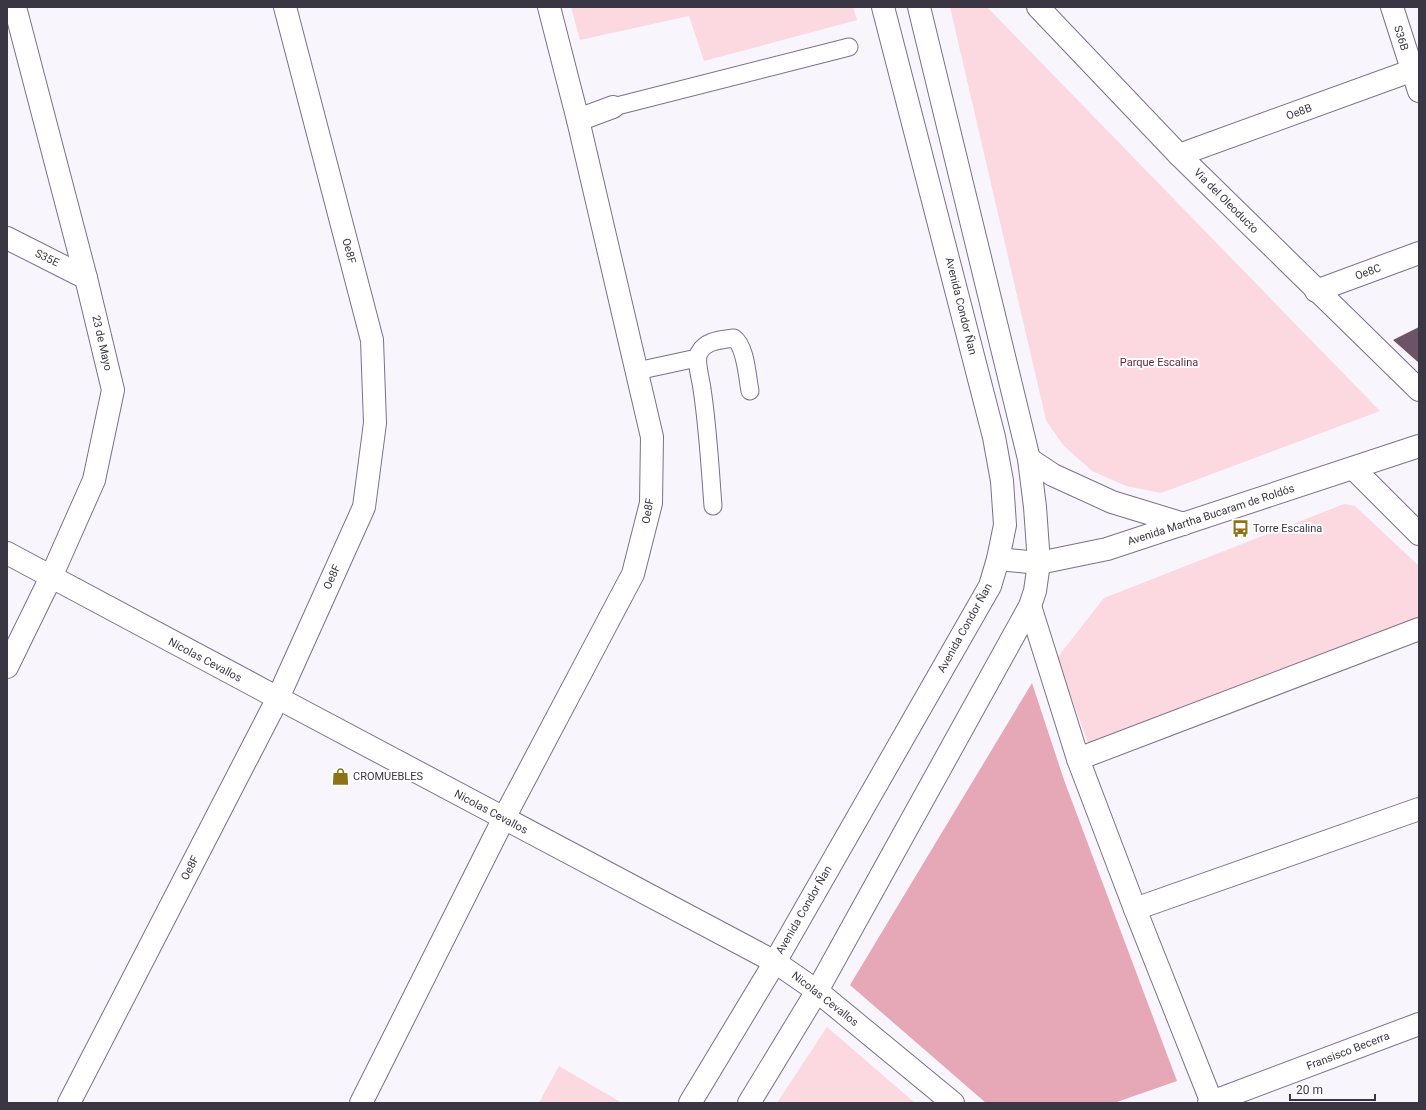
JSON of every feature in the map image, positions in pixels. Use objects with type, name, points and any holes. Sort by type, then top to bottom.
[{"type":"street","name":"23 de Mayo","points":[[7,667],[51,577],[94,480],[113,390],[86,278],[15,7]]},
{"type":"street","name":"Oe8F","points":[[69,1103],[278,698],[364,507],[375,423],[372,340],[285,7]]},
{"type":"street","name":"Oe8F","points":[[361,1103],[504,818],[633,574],[651,503],[652,437],[578,120],[549,7]]},
{"type":"street","name":"Avenida Condor Ñan","points":[[690,1103],[775,962],[990,586],[998,559],[1005,525],[1002,481],[994,437],[883,7]]},
{"type":"street","points":[[750,1103],[817,991],[1030,606],[1034,590],[1038,563],[1035,507],[1029,459],[919,7]]},
{"type":"street","name":"Via del Oleoducto","points":[[1038,7],[1179,156],[1419,390]]},
{"type":"street","name":"S36B","points":[[1392,7],[1417,77]]},
{"type":"street","name":"Oe8B","points":[[1179,156],[1417,77]]},
{"type":"street","points":[[578,120],[613,107]]},
{"type":"street","name":"S35E","points":[[7,238],[86,278]]},
{"type":"street","name":"Oe8C","points":[[1316,291],[1419,253]]},
{"type":"street","name":"Avenida Martha Bucaram de Roldós","points":[[998,559],[1038,563],[1107,549],[1419,446]]},
{"type":"street","points":[[1029,459],[1053,476],[1112,502],[1184,524]]},
{"type":"street","points":[[1353,468],[1419,534]]},
{"type":"street","name":"Nicolas Cevallos","points":[[7,553],[775,962],[817,991],[953,1103]]},
{"type":"street","points":[[1030,606],[1078,759],[1211,1103]]},
{"type":"street","points":[[1078,759],[1419,628]]},
{"type":"street","points":[[1135,909],[1419,809]]},
{"type":"street","name":"Fransisco Becerra","points":[[1211,1103],[1419,1024]]},
{"type":"lane","points":[[613,107],[849,47]]},
{"type":"lane","points":[[713,506],[707,422],[698,358],[703,347],[718,340],[734,338],[741,345],[750,391]]},
{"type":"lane","points":[[637,371],[698,358]]},
{"type":"green space","points":[[571,7],[853,7],[857,20],[704,61],[689,16],[580,40]]},
{"type":"green space","name":"Parque Escalina","points":[[950,7],[987,7],[1380,411],[1161,493],[1126,486],[1092,471],[1063,445],[1046,420]]},
{"type":"green space","points":[[1344,504],[1355,506],[1419,566],[1419,617],[1088,743],[1057,658],[1104,598]]},
{"type":"green space","points":[[827,1027],[915,1103],[777,1103]]},
{"type":"green space","points":[[559,1066],[622,1103],[539,1103]]},
{"type":"shaded area","points":[[1032,683],[1064,780],[1177,1081],[1114,1103],[986,1103],[850,985]]},
{"type":"building","points":[[1419,327],[1419,363],[1393,340]]},
{"type":"place","name":"Torre Escalina","points":[[1240,528]]},
{"type":"place","name":"CROMUEBLES","points":[[340,776]]}]
